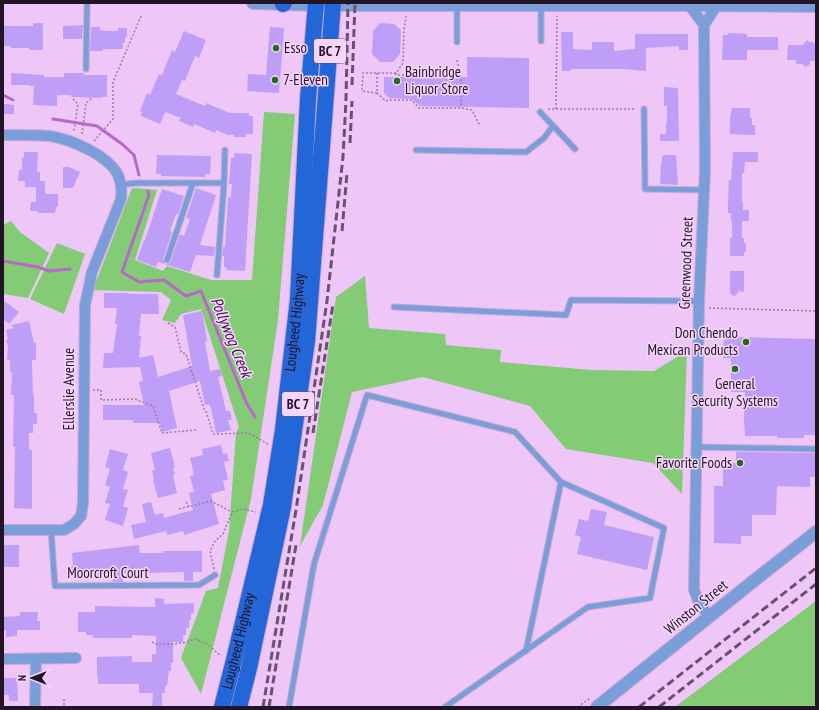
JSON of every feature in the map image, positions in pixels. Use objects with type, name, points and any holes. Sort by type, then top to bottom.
[{"type":"main road","name":"Lougheed Highway","points":[[222,707],[271,505],[283,430],[298,299],[309,91],[316,4]]},
{"type":"main road","name":"Lougheed Highway","points":[[239,707],[249,668],[283,507],[306,340],[333,4]]},
{"type":"street","points":[[254,3],[816,6]]},
{"type":"street","points":[[689,5],[704,25],[717,5]]},
{"type":"street","name":"Greenwood Street","points":[[704,25],[704,190],[699,304],[694,590],[699,603],[710,616]]},
{"type":"street","points":[[3,135],[50,136],[80,145],[101,158],[113,168],[118,175],[121,185]]},
{"type":"street","name":"Ellerslie Avenue","points":[[3,530],[64,530],[74,524],[81,516],[83,503],[85,305],[92,272],[121,199],[121,185]]},
{"type":"street","name":"Winston Street","points":[[597,707],[816,532]]},
{"type":"street","points":[[3,659],[76,658]]},
{"type":"street","points":[[35,707],[36,659]]},
{"type":"lane","points":[[86,69],[88,3]]},
{"type":"lane","points":[[457,4],[457,42]]},
{"type":"lane","points":[[540,4],[541,42]]},
{"type":"lane","points":[[644,109],[645,189],[704,190]]},
{"type":"lane","points":[[540,112],[575,149]]},
{"type":"lane","points":[[416,150],[526,152],[544,138],[552,126]]},
{"type":"lane","points":[[218,275],[225,150]]},
{"type":"lane","points":[[121,185],[135,183],[224,183]]},
{"type":"lane","points":[[167,260],[193,183]]},
{"type":"lane","points":[[394,307],[566,315],[571,300],[699,304]]},
{"type":"lane","points":[[289,707],[314,564],[367,395],[515,432],[561,482],[664,528],[650,598],[588,607],[445,707]]},
{"type":"lane","points":[[696,447],[816,449]]},
{"type":"lane","points":[[526,651],[561,482]]},
{"type":"lane","name":"Moorcroft Court","points":[[51,530],[55,586],[199,585],[215,575]]},
{"type":"path","points":[[95,140],[113,119],[113,82],[142,14]]},
{"type":"path","points":[[396,73],[403,63],[406,14]]},
{"type":"path","points":[[556,16],[556,109]]},
{"type":"path","points":[[457,60],[461,75],[461,108]]},
{"type":"path","points":[[461,75],[396,75],[396,73],[363,73],[362,91],[377,93],[386,101],[412,100],[419,108],[461,108],[472,110],[480,126]]},
{"type":"path","points":[[377,93],[378,73]]},
{"type":"path","points":[[82,134],[86,103],[92,98]]},
{"type":"path","points":[[73,99],[78,102],[74,131]]},
{"type":"path","points":[[548,109],[644,109]]},
{"type":"path","points":[[699,304],[816,311]]},
{"type":"path","points":[[168,323],[175,327],[181,352],[186,354],[213,434],[249,433],[270,445]]},
{"type":"path","points":[[91,390],[101,390],[101,400],[134,399],[153,406],[162,433],[197,430]]},
{"type":"path","points":[[179,509],[211,501],[232,512],[243,510],[258,512]]},
{"type":"path","points":[[186,502],[189,507]]},
{"type":"path","points":[[215,575],[210,551],[215,541],[223,534],[232,512]]},
{"type":"path","points":[[152,642],[155,644],[176,644],[196,639],[207,644],[218,655],[225,657]]},
{"type":"path","points":[[64,697],[64,705]]},
{"type":"green space","points":[[264,112],[295,114],[278,320],[251,499],[201,694],[181,658],[206,591],[218,588],[229,531],[236,433],[239,427],[201,309],[181,314],[175,323],[162,320],[171,300],[161,292],[93,290],[132,188],[157,190],[135,260],[163,271],[167,266],[211,280],[252,280]]},
{"type":"green space","points":[[11,221],[20,232],[49,253],[28,298],[3,294],[3,225]]},
{"type":"green space","points":[[57,243],[85,254],[64,314],[30,299]]},
{"type":"green space","points":[[365,276],[369,328],[445,334],[446,345],[501,350],[500,362],[591,370],[654,371],[687,351],[682,494],[653,463],[566,449],[530,406],[423,377],[352,392],[323,505],[300,546],[336,297]]},
{"type":"green space","points":[[816,601],[816,707],[675,707]]},
{"type":"building","points":[[33,23],[43,23],[43,50],[29,50],[29,48],[11,48],[11,46],[3,46],[3,26],[33,26]]},
{"type":"building","points":[[380,23],[394,24],[401,30],[400,54],[393,62],[380,62],[372,54],[373,31]]},
{"type":"building","points":[[83,25],[82,39],[63,39],[63,26]]},
{"type":"building","points":[[91,27],[100,27],[100,30],[103,31],[118,31],[118,28],[127,28],[127,37],[125,37],[125,43],[123,43],[123,49],[103,49],[103,51],[90,51]]},
{"type":"building","points":[[270,27],[284,28],[279,93],[247,91],[248,74],[266,75]]},
{"type":"building","points":[[184,31],[206,40],[199,58],[195,56],[185,81],[182,80],[176,94],[205,106],[206,103],[230,113],[249,113],[249,116],[253,116],[253,134],[246,134],[246,137],[234,137],[234,135],[228,135],[216,130],[215,133],[194,124],[193,127],[179,121],[181,118],[165,112],[160,124],[141,116],[142,112],[140,111],[147,93],[150,95],[159,74],[162,75],[172,50],[175,52]]},
{"type":"building","points":[[561,32],[573,32],[573,49],[592,50],[592,42],[614,42],[614,51],[635,49],[635,34],[688,34],[688,50],[679,50],[679,46],[646,48],[646,71],[622,69],[571,69],[571,71],[562,71]]},
{"type":"building","points":[[728,33],[747,34],[747,37],[778,37],[778,50],[747,50],[747,60],[722,60],[723,35],[728,35]]},
{"type":"building","points":[[807,40],[809,42],[816,43],[816,61],[810,61],[810,64],[806,67],[802,64],[796,64],[796,60],[787,60],[788,45],[803,45]]},
{"type":"building","points":[[467,57],[529,58],[529,108],[420,106],[412,99],[389,98],[384,93],[384,77],[467,77]]},
{"type":"building","points":[[11,73],[44,75],[44,77],[64,77],[64,73],[107,75],[107,97],[71,97],[71,95],[57,95],[57,106],[33,105],[34,86],[11,85]]},
{"type":"building","points":[[664,87],[678,88],[679,141],[660,141],[660,134],[666,134],[667,122],[667,106],[664,106]]},
{"type":"building","points":[[4,104],[14,105],[14,114],[4,114]]},
{"type":"building","points":[[732,108],[750,108],[752,125],[755,125],[755,135],[730,134],[730,118]]},
{"type":"building","points":[[24,152],[38,152],[37,172],[40,172],[40,181],[45,181],[45,194],[58,194],[58,207],[56,207],[55,213],[38,213],[38,211],[30,211],[31,202],[36,202],[36,187],[25,187],[25,181],[18,181],[19,170],[22,170],[22,157],[24,158]]},
{"type":"building","points":[[733,152],[758,152],[758,162],[745,162],[744,173],[742,173],[743,210],[749,210],[749,221],[742,221],[742,238],[744,238],[744,243],[746,243],[746,252],[744,252],[744,256],[730,256],[732,221],[731,213],[728,213],[728,202]]},
{"type":"building","points":[[234,153],[252,154],[245,271],[226,270],[227,267],[224,267],[224,256],[222,256],[223,247],[225,247],[228,199],[229,197],[231,198],[232,184],[229,184],[231,158],[234,158]]},
{"type":"building","points":[[157,155],[211,156],[210,174],[205,174],[205,177],[161,176],[161,174],[156,174]]},
{"type":"building","points":[[664,155],[676,155],[678,185],[660,184],[661,162]]},
{"type":"building","points":[[63,167],[69,167],[80,172],[73,188],[63,188]]},
{"type":"building","points":[[196,188],[216,195],[200,245],[215,247],[214,256],[196,255],[190,272],[158,262],[156,267],[137,260],[162,189],[184,196],[178,215],[176,214],[170,231],[172,232],[163,259],[165,264],[170,263],[180,234],[184,236],[190,219],[186,218]]},
{"type":"building","points":[[730,271],[744,271],[744,292],[739,291],[735,296],[730,292]]},
{"type":"building","points":[[104,293],[158,294],[159,314],[141,314],[139,358],[153,355],[158,377],[192,366],[183,315],[202,311],[210,371],[220,369],[222,376],[218,377],[226,411],[230,411],[232,420],[228,420],[231,430],[216,433],[211,408],[209,404],[205,405],[200,381],[169,391],[177,428],[162,432],[160,423],[133,423],[133,420],[103,420],[103,405],[144,405],[139,382],[143,381],[140,367],[103,368],[104,353],[113,353],[117,324],[115,324],[117,308],[104,308]]},
{"type":"building","points":[[3,300],[19,312],[9,324],[3,319]]},
{"type":"building","points":[[29,321],[34,343],[36,343],[36,360],[32,360],[34,413],[37,413],[37,424],[33,424],[33,433],[29,433],[29,450],[32,450],[32,509],[14,508],[14,395],[11,395],[12,372],[10,372],[10,360],[7,360],[8,347],[6,340],[8,339],[6,330],[14,328],[11,325]]},
{"type":"building","points":[[724,337],[816,339],[816,435],[804,435],[804,438],[745,436],[745,392],[731,392],[731,358],[723,358]]},
{"type":"building","points":[[221,445],[223,454],[227,453],[229,461],[224,462],[228,479],[223,481],[225,490],[211,494],[219,524],[184,535],[183,531],[167,535],[166,531],[134,539],[131,525],[146,522],[142,504],[151,502],[155,515],[163,513],[164,518],[193,510],[189,493],[194,492],[190,476],[194,475],[190,458],[203,455],[202,449]]},
{"type":"building","points":[[170,448],[175,467],[173,468],[175,475],[173,475],[177,493],[158,498],[153,479],[152,470],[155,470],[151,453]]},
{"type":"building","points":[[110,449],[128,454],[123,470],[128,472],[123,489],[128,490],[123,506],[128,508],[123,526],[105,520],[110,504],[105,503],[110,487],[105,485],[110,469],[105,467]]},
{"type":"building","points":[[736,452],[816,453],[816,477],[810,477],[810,487],[777,486],[776,515],[752,515],[752,536],[741,536],[741,544],[714,543],[714,486],[723,486],[723,463],[736,463]]},
{"type":"building","points":[[591,509],[607,512],[604,525],[654,537],[647,570],[577,554],[581,537],[575,535],[579,519],[588,521]]},
{"type":"building","points":[[3,545],[19,545],[19,567],[3,567]]},
{"type":"building","points":[[139,545],[140,553],[163,553],[163,551],[202,551],[202,572],[193,572],[193,581],[184,581],[184,572],[146,573],[146,570],[122,573],[123,582],[113,582],[112,574],[75,579],[74,574],[72,574],[72,553]]},
{"type":"building","points":[[155,598],[164,599],[164,604],[194,603],[194,613],[191,613],[189,628],[186,628],[186,635],[183,635],[183,642],[173,642],[173,663],[171,663],[171,671],[169,671],[167,686],[165,686],[165,693],[162,693],[162,707],[152,707],[153,693],[139,693],[139,684],[98,684],[97,677],[97,657],[132,656],[132,662],[152,662],[152,654],[156,654],[156,636],[132,635],[132,638],[93,638],[93,635],[86,635],[86,632],[78,632],[78,612],[95,612],[95,606],[155,607]]},
{"type":"building","points":[[20,612],[38,612],[37,621],[40,621],[40,630],[17,630],[17,636],[6,637],[6,630],[3,631],[3,617],[20,616]]},
{"type":"building","points":[[3,678],[17,678],[18,701],[9,701],[9,695],[3,695]]},
{"type":"waterway","name":"Pollywog Creek","points":[[3,95],[13,100]]},
{"type":"waterway","name":"Pollywog Creek","points":[[53,119],[97,126],[122,144],[134,155],[139,175]]},
{"type":"waterway","name":"Pollywog Creek","points":[[148,191],[149,195],[122,272],[139,282],[164,280],[186,296],[201,291],[246,402],[255,417]]},
{"type":"waterway","points":[[3,261],[38,267],[49,271],[70,269]]},
{"type":"railway","points":[[263,707],[296,510],[327,301],[343,157],[348,3]]},
{"type":"railway","points":[[352,85],[355,3]]},
{"type":"railway","points":[[350,143],[352,101]]},
{"type":"railway","points":[[342,231],[347,173]]},
{"type":"railway","points":[[313,433],[333,304]]},
{"type":"railway","points":[[269,707],[296,545]]},
{"type":"railway","points":[[639,707],[816,568]]},
{"type":"railway","points":[[659,707],[816,584]]},
{"type":"place","name":"Esso","points":[[276,48]]},
{"type":"place","name":"7-Eleven","points":[[275,80]]},
{"type":"place","name":"Bainbridge Liquor Store","points":[[397,81]]},
{"type":"place","name":"Don Chendo Mexican Products","points":[[746,342]]},
{"type":"place","name":"General Security Systems","points":[[735,369]]},
{"type":"place","name":"Favorite Foods","points":[[740,463]]}]
